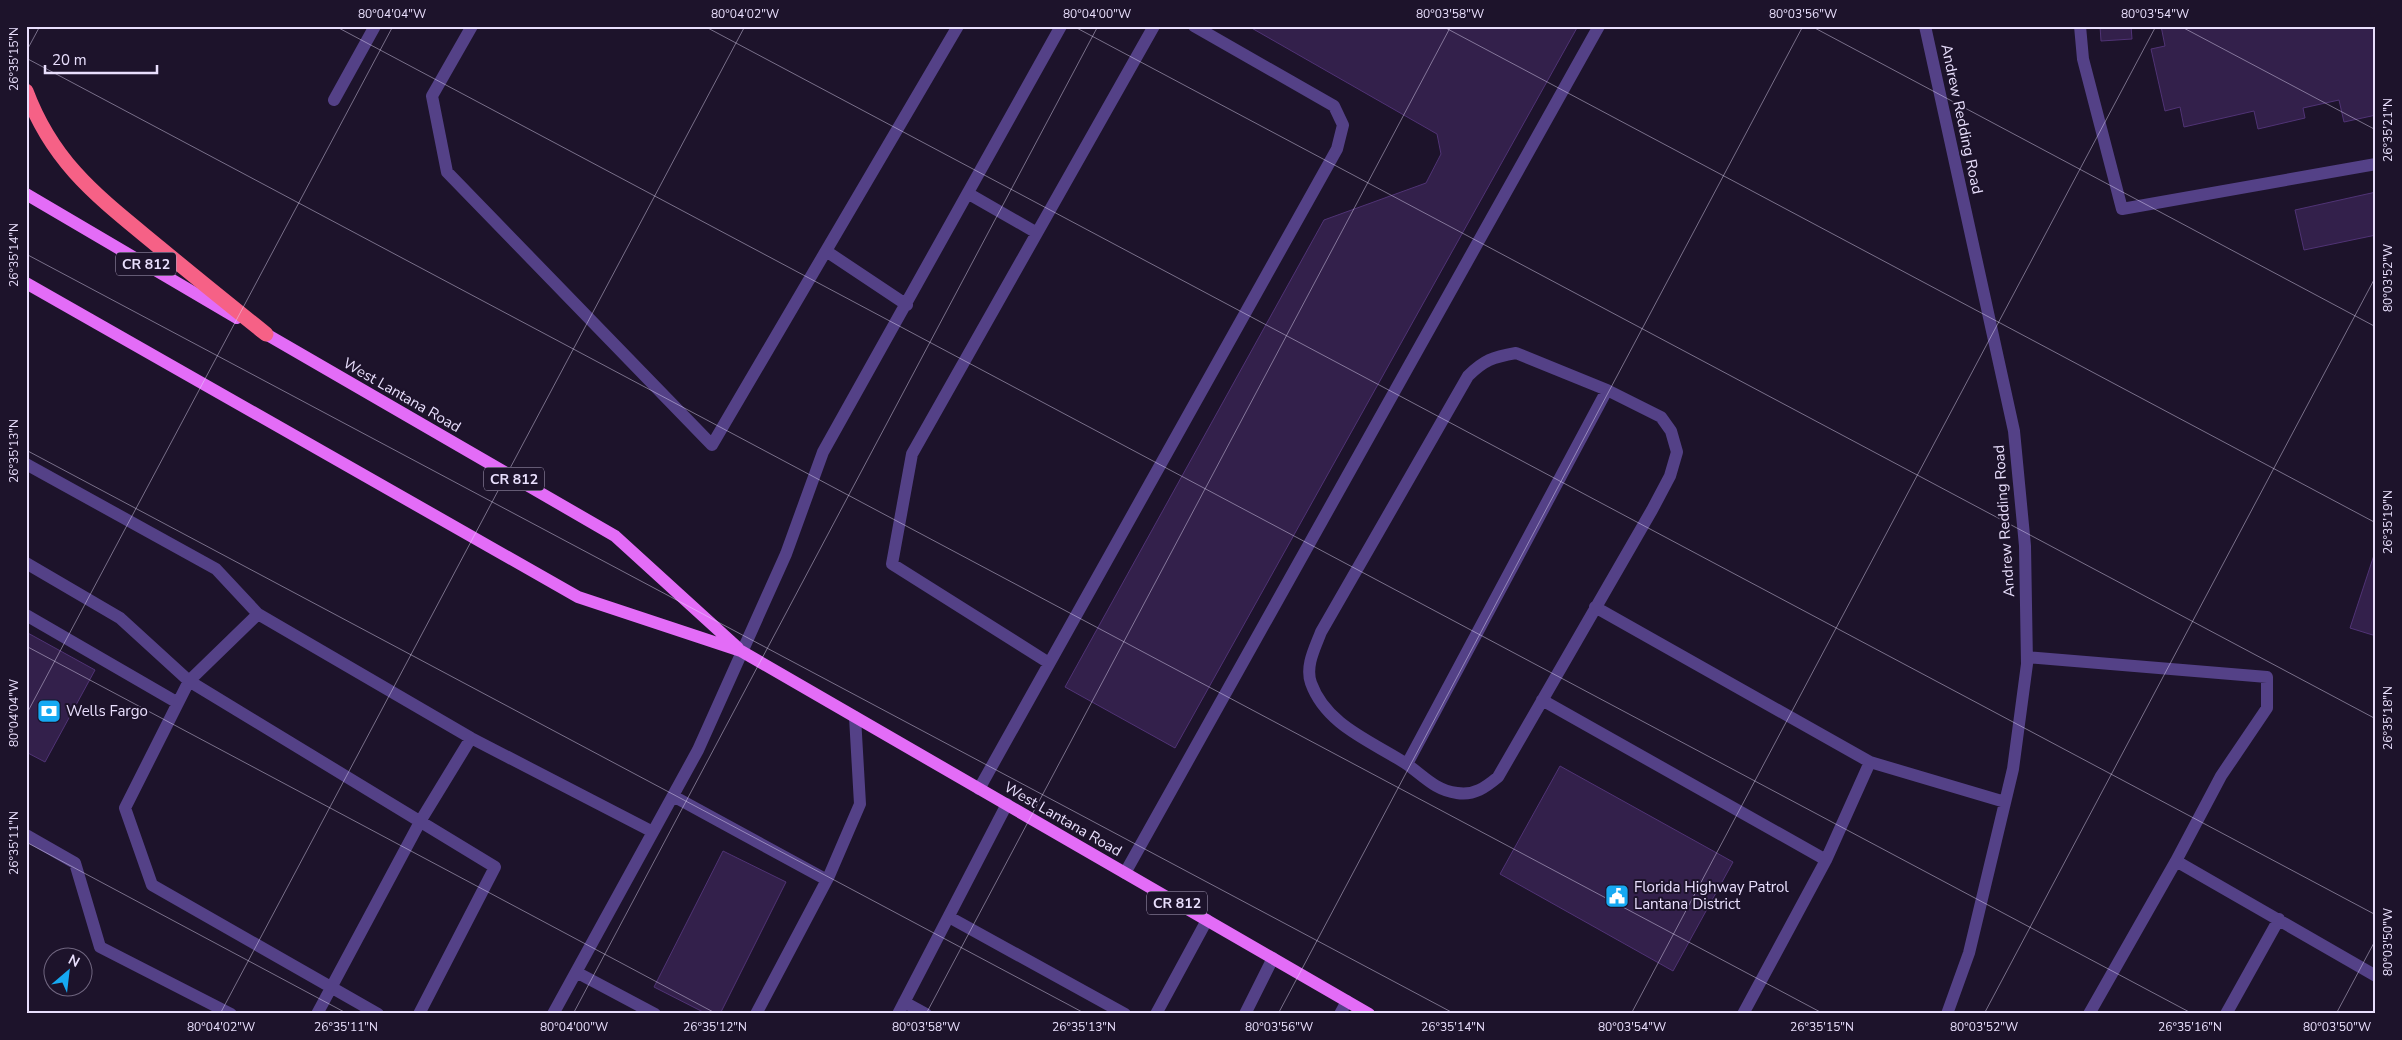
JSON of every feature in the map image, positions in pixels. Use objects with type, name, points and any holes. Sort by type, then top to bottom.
[{"type":"highway","points":[[26,91],[35,116],[57,153],[88,188],[266,334]]},
{"type":"main road","name":"West Lantana Road","points":[[26,194],[615,536],[741,651]]},
{"type":"main road","name":"West Lantana Road","points":[[26,283],[578,597],[741,651],[1369,1014]]},
{"type":"street","points":[[334,100],[375,26]]},
{"type":"street","points":[[472,26],[432,96],[447,172],[712,445],[958,26]]},
{"type":"street","points":[[553,1014],[698,750],[786,554],[823,452],[907,305],[1061,26]]},
{"type":"street","points":[[1049,663],[892,564],[912,454],[1154,26]]},
{"type":"street","points":[[979,788],[1337,149],[1343,125],[1334,106],[1194,26]]},
{"type":"street","points":[[1125,873],[1599,26]]},
{"type":"street","name":"Andrew Redding Road","points":[[1925,26],[2014,431],[2026,546],[2027,657],[2013,769],[1969,953],[1947,1014]]},
{"type":"street","points":[[2080,26],[2083,59],[2122,209],[2376,164]]},
{"type":"street","points":[[969,194],[1037,233]]},
{"type":"street","points":[[826,251],[907,305]]},
{"type":"street","points":[[1516,353],[1607,390],[1660,417],[1671,431],[1677,452],[1670,476],[1498,777],[1480,791],[1458,794],[1433,786],[1407,764],[1358,736],[1334,717],[1317,696],[1310,681],[1310,660],[1322,632],[1468,376],[1482,362],[1516,353]]},
{"type":"street","points":[[1407,764],[1607,390]]},
{"type":"street","points":[[26,464],[216,569],[258,614],[471,738],[653,832]]},
{"type":"street","points":[[26,563],[120,618],[189,681],[421,820],[495,867],[419,1014]]},
{"type":"street","points":[[1595,607],[1870,762],[2005,802]]},
{"type":"street","points":[[258,614],[189,681],[125,808],[152,884],[378,1014]]},
{"type":"street","points":[[26,615],[178,703]]},
{"type":"street","points":[[2027,657],[2267,677],[2267,708],[2221,776],[2089,1014]]},
{"type":"street","points":[[1542,700],[1826,860]]},
{"type":"street","points":[[756,1014],[826,880],[860,804],[855,717]]},
{"type":"street","points":[[317,1014],[421,820],[471,738]]},
{"type":"street","points":[[1743,1014],[1826,860],[1870,762]]},
{"type":"street","points":[[673,796],[826,880]]},
{"type":"street","points":[[898,1014],[1006,804]]},
{"type":"street","points":[[26,835],[75,863],[100,946],[231,1014]]},
{"type":"street","points":[[2176,860],[2376,976]]},
{"type":"street","points":[[949,917],[1125,1014]]},
{"type":"street","points":[[2226,1014],[2279,919]]},
{"type":"street","points":[[1156,1014],[1207,920]]},
{"type":"street","points":[[1245,1014],[1273,958]]},
{"type":"street","points":[[576,972],[655,1014]]},
{"type":"street","points":[[1340,1014],[1347,1001]]},
{"type":"street","points":[[904,1002],[926,1014]]},
{"type":"building","points":[[1248,26],[1578,26],[1175,748],[1065,687],[1324,220],[1426,183],[1441,154],[1437,134]]},
{"type":"building","points":[[2100,26],[2131,26],[2132,39],[2101,41]]},
{"type":"building","points":[[2161,26],[2376,26],[2376,115],[2344,122],[2339,100],[2303,108],[2305,118],[2258,129],[2254,111],[2184,127],[2180,107],[2165,111],[2151,49],[2165,46]]},
{"type":"building","points":[[2376,192],[2376,235],[2304,250],[2295,210]]},
{"type":"building","points":[[2376,549],[2376,636],[2350,628]]},
{"type":"building","name":"Wells Fargo","points":[[26,632],[95,670],[45,762],[26,752]]},
{"type":"building","points":[[1560,766],[1733,862],[1673,971],[1500,874]]},
{"type":"building","points":[[723,851],[786,882],[720,1014],[707,1014],[654,987]]},
{"type":"place","name":"Wells Fargo","points":[[49,711]]},
{"type":"place","name":"Florida Highway Patrol Lantana District","points":[[1617,896]]}]
